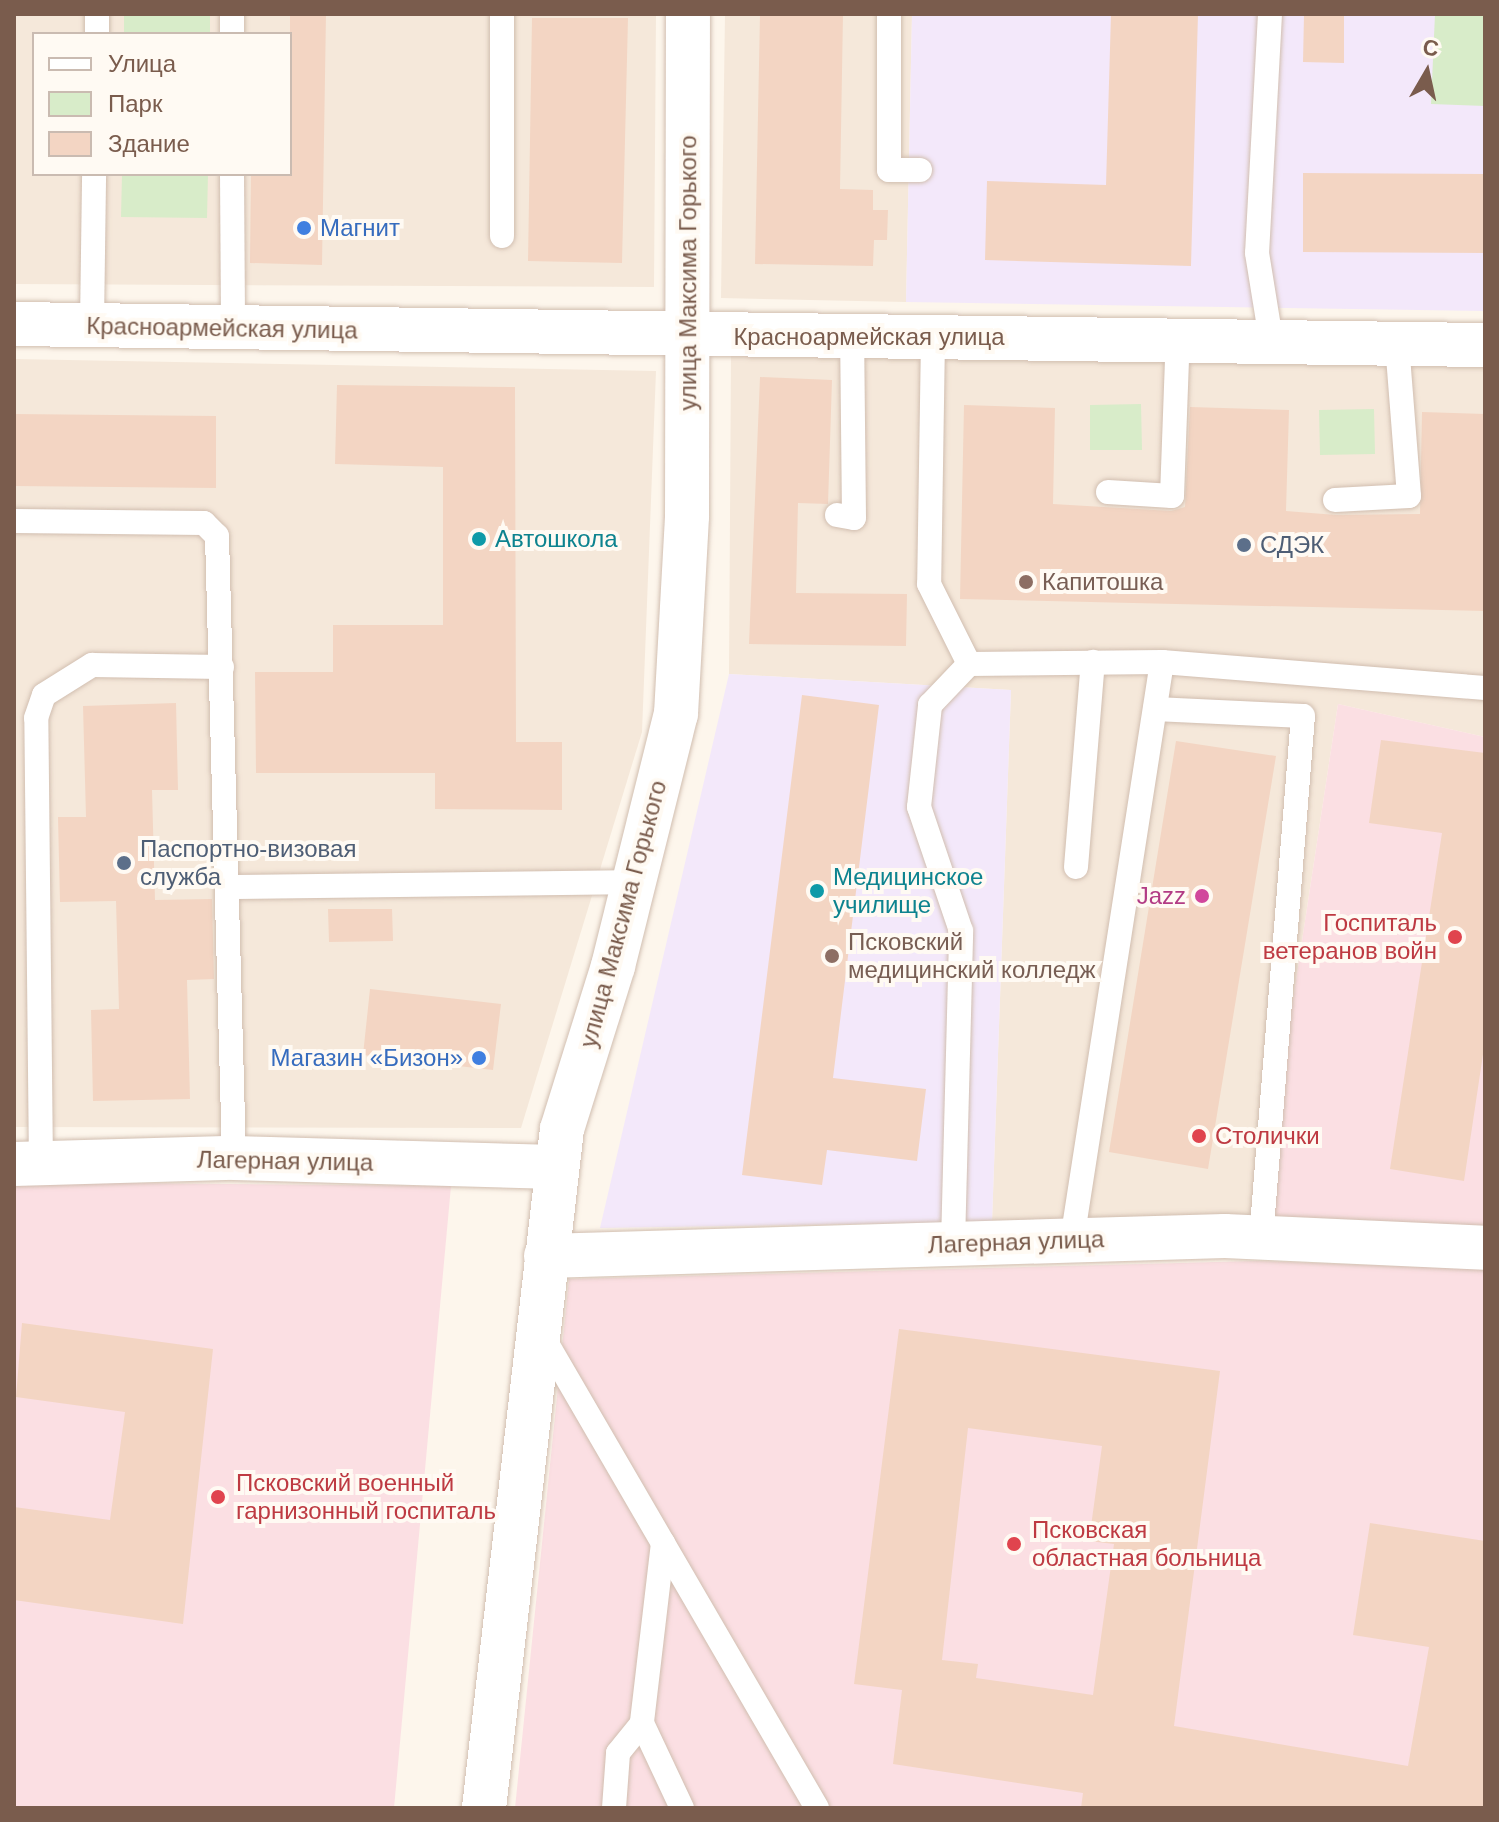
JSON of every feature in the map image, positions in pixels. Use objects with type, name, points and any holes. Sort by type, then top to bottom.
[{"type":"street","name":"улица Максима Горького","points":[[484,1808],[556,1167],[676,714],[688,337],[688,14]]},
{"type":"street","name":"Красноармейская улица","points":[[14,324],[688,337],[933,339],[1178,336],[1485,345]]},
{"type":"street","name":"Лагерная улица","points":[[28,1165],[234,1158],[556,1167]]},
{"type":"street","name":"Лагерная улица","points":[[546,1256],[1072,1240],[1261,1239],[1485,1248]]},
{"type":"lane","points":[[502,14],[502,236]]},
{"type":"lane","points":[[889,14],[889,170],[920,170]]},
{"type":"lane","points":[[1270,14],[1257,253],[1271,339]]},
{"type":"lane","points":[[92,324],[94,176]]},
{"type":"lane","points":[[232,176],[233,328]]},
{"type":"lane","points":[[1108,492],[1172,496],[1178,336]]},
{"type":"lane","points":[[837,515],[854,518],[852,337]]},
{"type":"lane","points":[[933,339],[929,584],[969,664]]},
{"type":"lane","points":[[1335,500],[1409,496],[1397,344]]},
{"type":"lane","points":[[14,521],[212,528],[222,667],[234,1158]]},
{"type":"lane","points":[[1076,867],[1093,662]]},
{"type":"lane","points":[[953,1244],[961,931],[919,807],[930,705],[969,664],[1162,662],[1485,688]]},
{"type":"lane","points":[[1072,1240],[1162,662]]},
{"type":"lane","points":[[28,1165],[36,718],[44,695],[92,665],[222,667]]},
{"type":"lane","points":[[1155,709],[1303,716],[1261,1239]]},
{"type":"lane","points":[[228,887],[632,882]]},
{"type":"lane","points":[[537,1326],[817,1808]]},
{"type":"lane","points":[[663,1543],[642,1723],[682,1808]]},
{"type":"lane","points":[[614,1808],[618,1753],[642,1723]]},
{"type":"shaded area","points":[[14,14],[656,14],[654,287],[14,284]]},
{"type":"shaded area","points":[[725,14],[912,14],[906,302],[721,298]]},
{"type":"shaded area","points":[[912,14],[1485,14],[1485,311],[906,302]]},
{"type":"shaded area","points":[[1485,346],[1485,737],[1338,704],[1259,1224],[992,1222],[1011,690],[729,674],[731,356]]},
{"type":"shaded area","points":[[14,359],[656,371],[642,732],[521,1128],[14,1127]]},
{"type":"shaded area","name":"Псковский медицинский колледж","points":[[729,674],[1011,690],[992,1222],[600,1228]]},
{"type":"shaded area","points":[[1338,704],[1485,737],[1485,1232],[1259,1224]]},
{"type":"shaded area","name":"Псковский военный гарнизонный госпиталь","points":[[14,1182],[451,1186],[394,1808],[14,1808]]},
{"type":"shaded area","name":"Псковская областная больница","points":[[1255,1261],[1485,1269],[1485,1808],[515,1808],[569,1279]]},
{"type":"green space","points":[[124,14],[210,14],[210,32],[124,32]]},
{"type":"green space","points":[[1435,14],[1485,14],[1485,106],[1431,104]]},
{"type":"green space","points":[[122,176],[208,176],[207,218],[121,217]]},
{"type":"green space","points":[[1141,404],[1142,450],[1090,450],[1090,405]]},
{"type":"green space","points":[[1374,409],[1375,454],[1320,455],[1319,410]]},
{"type":"building","points":[[290,14],[326,14],[322,265],[250,263],[251,176],[292,176]]},
{"type":"building","points":[[760,14],[843,14],[840,189],[873,190],[873,210],[888,210],[887,240],[874,240],[873,266],[755,264]]},
{"type":"building","points":[[1111,14],[1198,14],[1191,266],[985,260],[987,181],[1106,185]]},
{"type":"building","points":[[1304,14],[1344,14],[1344,63],[1303,62]]},
{"type":"building","points":[[532,18],[628,18],[622,263],[528,261]]},
{"type":"building","points":[[1303,173],[1485,174],[1485,253],[1303,252]]},
{"type":"building","points":[[760,377],[832,380],[828,504],[798,503],[796,593],[907,594],[906,646],[749,644]]},
{"type":"building","points":[[337,385],[515,387],[516,742],[562,742],[562,810],[435,809],[435,773],[256,773],[255,672],[333,672],[333,625],[443,625],[443,467],[335,464]]},
{"type":"building","points":[[964,405],[1055,408],[1053,504],[1171,511],[1185,507],[1190,407],[1289,410],[1286,511],[1336,515],[1420,514],[1422,412],[1485,414],[1485,611],[960,599]]},
{"type":"building","points":[[14,414],[216,416],[216,488],[14,486]]},
{"type":"building","name":"Медицинское училище","points":[[802,695],[879,705],[833,1078],[926,1089],[917,1161],[827,1150],[822,1185],[742,1175]]},
{"type":"building","name":"Паспортно-визовая служба","points":[[176,703],[178,790],[152,790],[155,900],[212,899],[214,979],[187,980],[190,1099],[93,1101],[91,1010],[119,1009],[116,901],[60,902],[58,817],[86,817],[83,706]]},
{"type":"building","name":"Госпиталь ветеранов войн","points":[[1381,740],[1485,753],[1485,1041],[1464,1181],[1390,1169],[1442,833],[1369,823]]},
{"type":"building","points":[[1176,741],[1276,756],[1208,1169],[1109,1152]]},
{"type":"building","points":[[328,909],[392,909],[393,941],[329,942]]},
{"type":"building","points":[[370,989],[501,1004],[493,1070],[363,1055]]},
{"type":"building","points":[[22,1323],[213,1349],[183,1624],[14,1600],[14,1507],[110,1520],[125,1412],[16,1397]]},
{"type":"building","points":[[899,1329],[1220,1371],[1174,1726],[1408,1766],[1429,1647],[1353,1635],[1370,1523],[1485,1541],[1485,1808],[1081,1808],[1083,1793],[893,1764],[902,1690],[854,1684]],"holes":[[[968,1428],[1102,1446],[1089,1541],[1114,1544],[1093,1695],[976,1678],[978,1664],[942,1660]]]},
{"type":"place","name":"Магнит","points":[[304,228]]},
{"type":"place","name":"Автошкола","points":[[479,539]]},
{"type":"place","name":"СДЭК","points":[[1244,545]]},
{"type":"place","name":"Капитошка","points":[[1026,582]]},
{"type":"place","name":"Паспортно-визовая служба","points":[[124,863]]},
{"type":"place","name":"Медицинское училище","points":[[817,891]]},
{"type":"place","name":"Jazz","points":[[1202,896]]},
{"type":"place","name":"Госпиталь ветеранов войн","points":[[1455,937]]},
{"type":"place","name":"Псковский медицинский колледж","points":[[832,956]]},
{"type":"place","name":"Магазин «Бизон»","points":[[479,1058]]},
{"type":"place","name":"Столички","points":[[1199,1136]]},
{"type":"place","name":"Псковский военный гарнизонный госпиталь","points":[[218,1497]]},
{"type":"place","name":"Псковская областная больница","points":[[1014,1544]]}]
